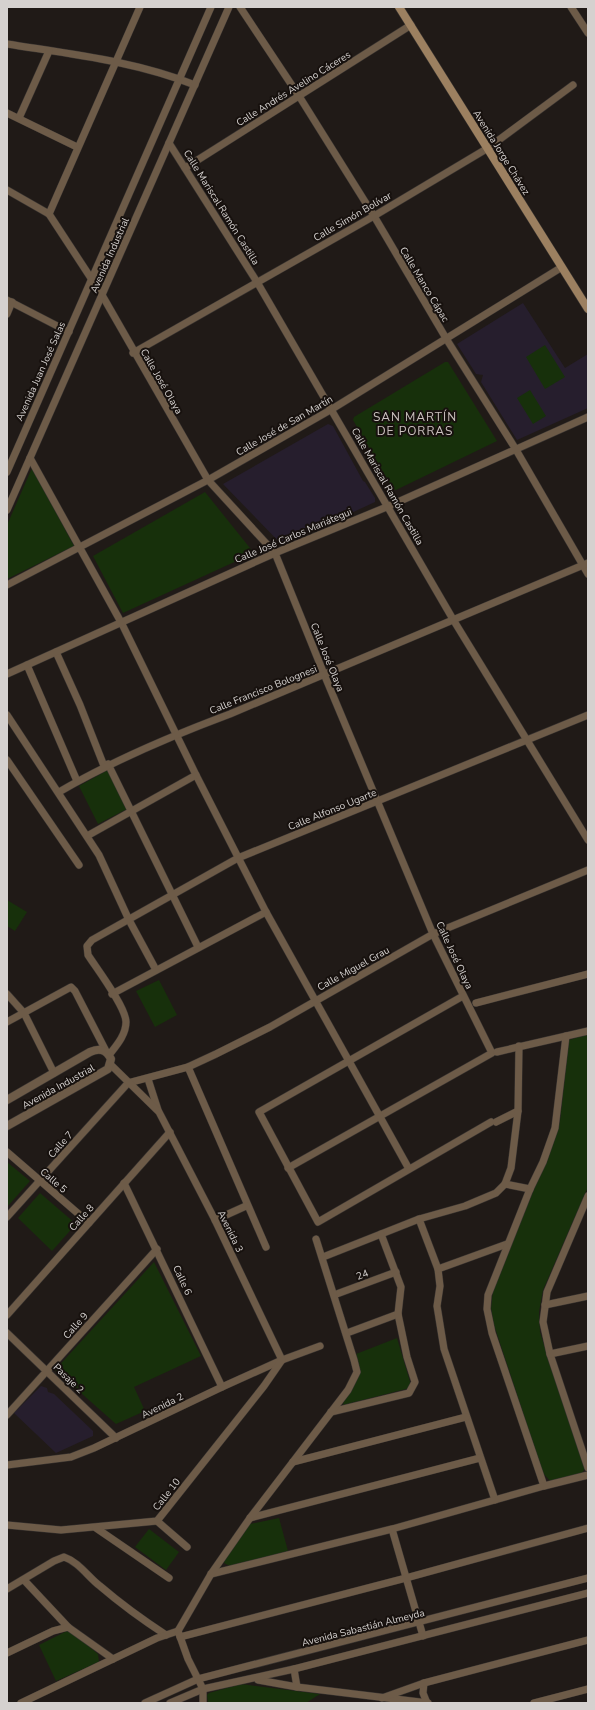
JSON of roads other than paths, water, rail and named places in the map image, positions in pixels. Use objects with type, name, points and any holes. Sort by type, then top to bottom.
[{"type":"main road","name":"Avenida Jorge Chávez","points":[[399,7],[588,309]]},
{"type":"street","points":[[7,190],[49,214],[77,147],[140,7]]},
{"type":"street","name":"Avenida Juan José Salas","points":[[7,472],[211,7]]},
{"type":"street","name":"Avenida Industrial","points":[[7,510],[229,7]]},
{"type":"street","name":"Calle Manco Cápac","points":[[240,7],[299,96],[374,216],[447,340],[586,564],[588,574]]},
{"type":"street","points":[[571,7],[588,33]]},
{"type":"street","name":"Calle Andrés Avelino Cáceres","points":[[185,168],[411,25]]},
{"type":"street","points":[[7,44],[115,61],[195,85]]},
{"type":"street","points":[[19,118],[50,51]]},
{"type":"street","name":"Calle Simón Bolívar","points":[[134,353],[374,216],[488,148],[573,85]]},
{"type":"street","points":[[7,113],[77,147]]},
{"type":"street","name":"Calle Mariscal Ramón Castilla","points":[[169,144],[257,282],[389,506],[454,621],[588,840]]},
{"type":"street","name":"Calle José Olaya","points":[[49,214],[102,296],[208,480],[275,553],[433,934],[463,996],[495,1052]]},
{"type":"street","name":"Calle José de San Martín","points":[[7,585],[81,548],[208,480],[332,409],[447,340],[562,267]]},
{"type":"street","points":[[7,314],[10,301],[69,332]]},
{"type":"street","name":"Calle José Carlos Mariátegui","points":[[7,674],[122,624],[275,553],[389,506],[588,416]]},
{"type":"street","points":[[30,458],[122,624],[196,775],[266,912],[314,1001],[409,1169]]},
{"type":"street","name":"Calle Francisco Bolognesi","points":[[59,792],[106,765],[177,734],[230,714],[454,621],[586,564]]},
{"type":"street","points":[[56,652],[106,765],[198,947]]},
{"type":"street","points":[[27,665],[77,781]]},
{"type":"street","points":[[7,715],[99,854],[129,920],[156,970]]},
{"type":"street","name":"Calle Alfonso Ugarte","points":[[112,994],[88,955],[87,946],[92,940],[238,858],[588,715]]},
{"type":"street","points":[[7,760],[79,865]]},
{"type":"street","points":[[87,836],[130,810],[196,775]]},
{"type":"street","name":"Calle Miguel Grau","points":[[128,1083],[148,1079],[188,1067],[263,1030],[433,934],[588,870]]},
{"type":"street","points":[[107,1053],[124,1032],[126,1022],[123,1011],[112,994],[266,912]]},
{"type":"street","points":[[476,1003],[588,974]]},
{"type":"street","points":[[7,1022],[71,987],[75,991],[107,1053],[110,1064]]},
{"type":"street","points":[[7,994],[24,1013],[54,1073]]},
{"type":"street","points":[[463,996],[259,1112],[318,1222],[493,1122],[518,1111]]},
{"type":"street","points":[[288,1168],[495,1052],[588,1031]]},
{"type":"street","points":[[544,1486],[492,1333],[486,1309],[488,1295],[507,1244],[543,1162],[555,1128],[566,1036]]},
{"type":"street","points":[[324,1257],[419,1219],[471,1203],[496,1193],[505,1184],[511,1168],[518,1111],[519,1046]]},
{"type":"street","name":"Avenida Industrial","points":[[7,1100],[90,1052],[96,1050],[107,1053]]},
{"type":"street","name":"Avenida Industrial","points":[[7,1126],[108,1069],[110,1064]]},
{"type":"street","name":"Avenida 3","points":[[110,1064],[159,1112]]},
{"type":"street","points":[[188,1067],[246,1206],[266,1247]]},
{"type":"street","name":"Avenida 3","points":[[148,1079],[159,1112],[215,1220],[282,1360]]},
{"type":"street","name":"Calle 7","points":[[7,1217],[128,1083]]},
{"type":"street","name":"Calle 8","points":[[7,1315],[170,1132]]},
{"type":"street","name":"Calle 5","points":[[7,1152],[89,1223]]},
{"type":"street","name":"Calle 6","points":[[124,1183],[222,1387]]},
{"type":"street","points":[[505,1184],[530,1189]]},
{"type":"street","points":[[588,1196],[547,1292],[543,1322],[550,1354],[588,1468]]},
{"type":"street","points":[[215,1220],[246,1206]]},
{"type":"street","points":[[419,1219],[438,1269],[440,1286],[437,1306],[440,1330],[466,1417],[494,1500]]},
{"type":"street","points":[[331,1412],[409,1393],[415,1382],[407,1358],[398,1314],[401,1287],[381,1234]]},
{"type":"street","points":[[203,1703],[203,1689],[188,1659],[179,1634],[211,1574],[250,1518],[353,1383],[357,1372],[324,1257],[316,1239]]},
{"type":"street","points":[[438,1269],[507,1244]]},
{"type":"street","name":"Calle 9","points":[[7,1415],[157,1249]]},
{"type":"street","name":"24","points":[[334,1295],[396,1272]]},
{"type":"street","points":[[545,1305],[588,1296]]},
{"type":"street","points":[[347,1333],[398,1314]]},
{"type":"street","name":"Pasaje 2","points":[[7,1333],[116,1438]]},
{"type":"street","name":"Avenida 2","points":[[7,1466],[71,1457],[116,1438],[282,1360],[320,1346]]},
{"type":"street","points":[[550,1354],[588,1346]]},
{"type":"street","name":"Calle 10","points":[[7,1525],[61,1530],[96,1528],[157,1521],[264,1386],[282,1360]]},
{"type":"street","points":[[293,1462],[466,1417]]},
{"type":"street","points":[[250,1518],[480,1458]]},
{"type":"street","points":[[211,1574],[392,1529],[588,1475]]},
{"type":"street","points":[[157,1521],[187,1547]]},
{"type":"street","points":[[96,1528],[169,1578]]},
{"type":"street","points":[[21,1703],[166,1635],[179,1634],[406,1578],[588,1528]]},
{"type":"street","points":[[392,1529],[423,1636]]},
{"type":"street","points":[[7,1589],[54,1561],[64,1557],[72,1560],[124,1606],[166,1635]]},
{"type":"street","name":"Avenida Sabastián Almeyda","points":[[145,1703],[198,1679],[588,1578]]},
{"type":"street","points":[[24,1580],[68,1627],[113,1659]]},
{"type":"street","points":[[170,1703],[203,1689],[294,1670],[588,1593]]},
{"type":"street","points":[[7,1653],[53,1631],[68,1627]]},
{"type":"street","points":[[382,1698],[424,1683],[588,1640]]},
{"type":"street","points":[[294,1670],[297,1687]]},
{"type":"street","points":[[255,1679],[297,1687],[427,1703],[423,1693],[424,1683]]},
{"type":"street","points":[[534,1703],[588,1689]]},
{"type":"district","name":"SAN MARTÍN DE PORRAS","points":[[415,424]]}]
